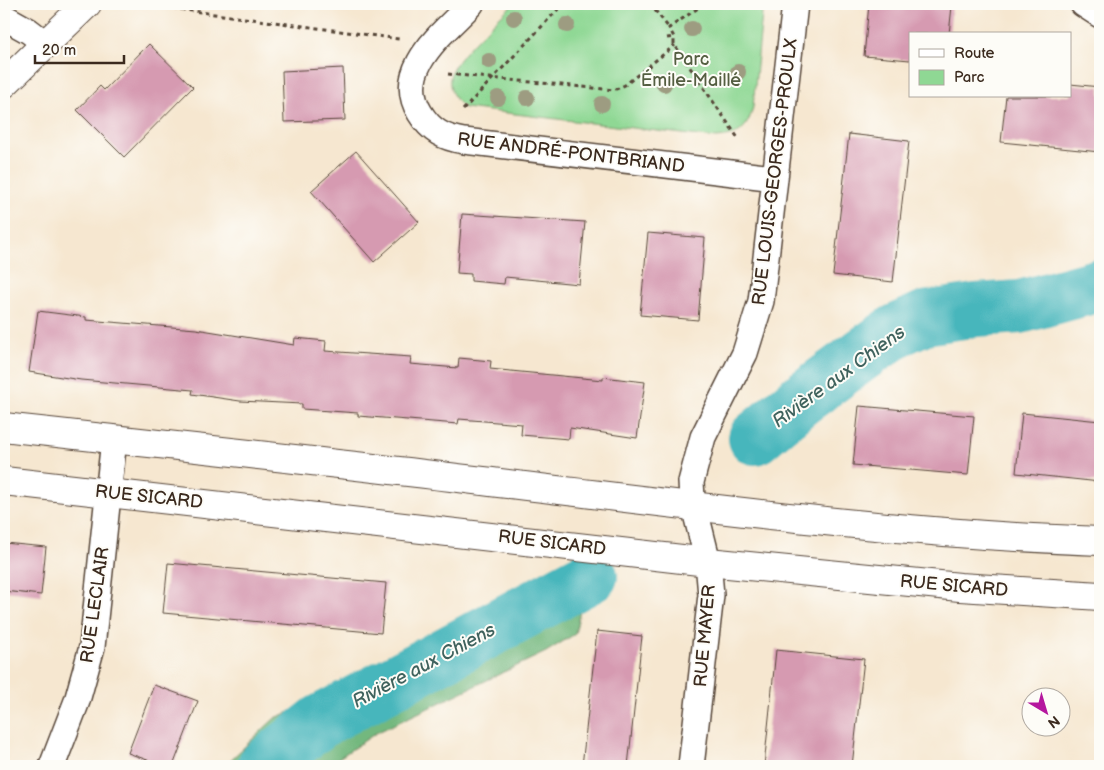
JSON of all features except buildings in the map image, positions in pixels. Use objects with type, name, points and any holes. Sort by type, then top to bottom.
[{"type":"street","points":[[4,84],[87,4]]},
{"type":"street","name":"RUE ANDRÉ-PONTBRIAND","points":[[471,4],[422,56],[413,74],[413,97],[417,109],[423,119],[441,135],[464,141],[774,178]]},
{"type":"street","name":"RUE LOUIS-GEORGES-PROULX","points":[[695,507],[692,482],[698,452],[710,422],[738,370],[755,324],[765,276],[774,178],[795,4]]},
{"type":"street","points":[[1083,4],[1100,15]]},
{"type":"street","points":[[4,17],[22,26],[46,44]]},
{"type":"street","points":[[4,428],[114,439],[695,507],[932,530],[1100,541]]},
{"type":"street","name":"RUE LECLAIR","points":[[52,766],[76,701],[92,647],[114,439]]},
{"type":"street","name":"RUE SICARD","points":[[4,481],[708,562],[960,587],[1100,596]]},
{"type":"street","name":"RUE MAYER","points":[[691,766],[711,595],[708,562],[695,507]]},
{"type":"path","points":[[141,4],[399,39]]},
{"type":"path","points":[[463,110],[563,4]]},
{"type":"path","points":[[650,4],[669,28],[676,46],[738,138]]},
{"type":"path","points":[[669,28],[704,4]]},
{"type":"path","points":[[667,38],[674,37]]},
{"type":"path","points":[[448,74],[614,90],[625,85],[676,46]]},
{"type":"green space","name":"Parc Émile-Maillé","points":[[513,4],[763,4],[751,115],[745,126],[736,134],[716,138],[465,108],[452,93],[450,79],[454,67],[469,48]]},
{"type":"green space","points":[[557,594],[580,611],[575,634],[546,652],[376,733],[327,766],[224,766],[275,718],[341,691],[528,600]]},
{"type":"waterway","name":"Rivière aux Chiens","points":[[755,438],[799,401],[863,354],[896,331],[924,318],[976,310],[1020,307],[1100,285]]},
{"type":"waterway","name":"Rivière aux Chiens","points":[[264,766],[321,721],[591,576]]}]
